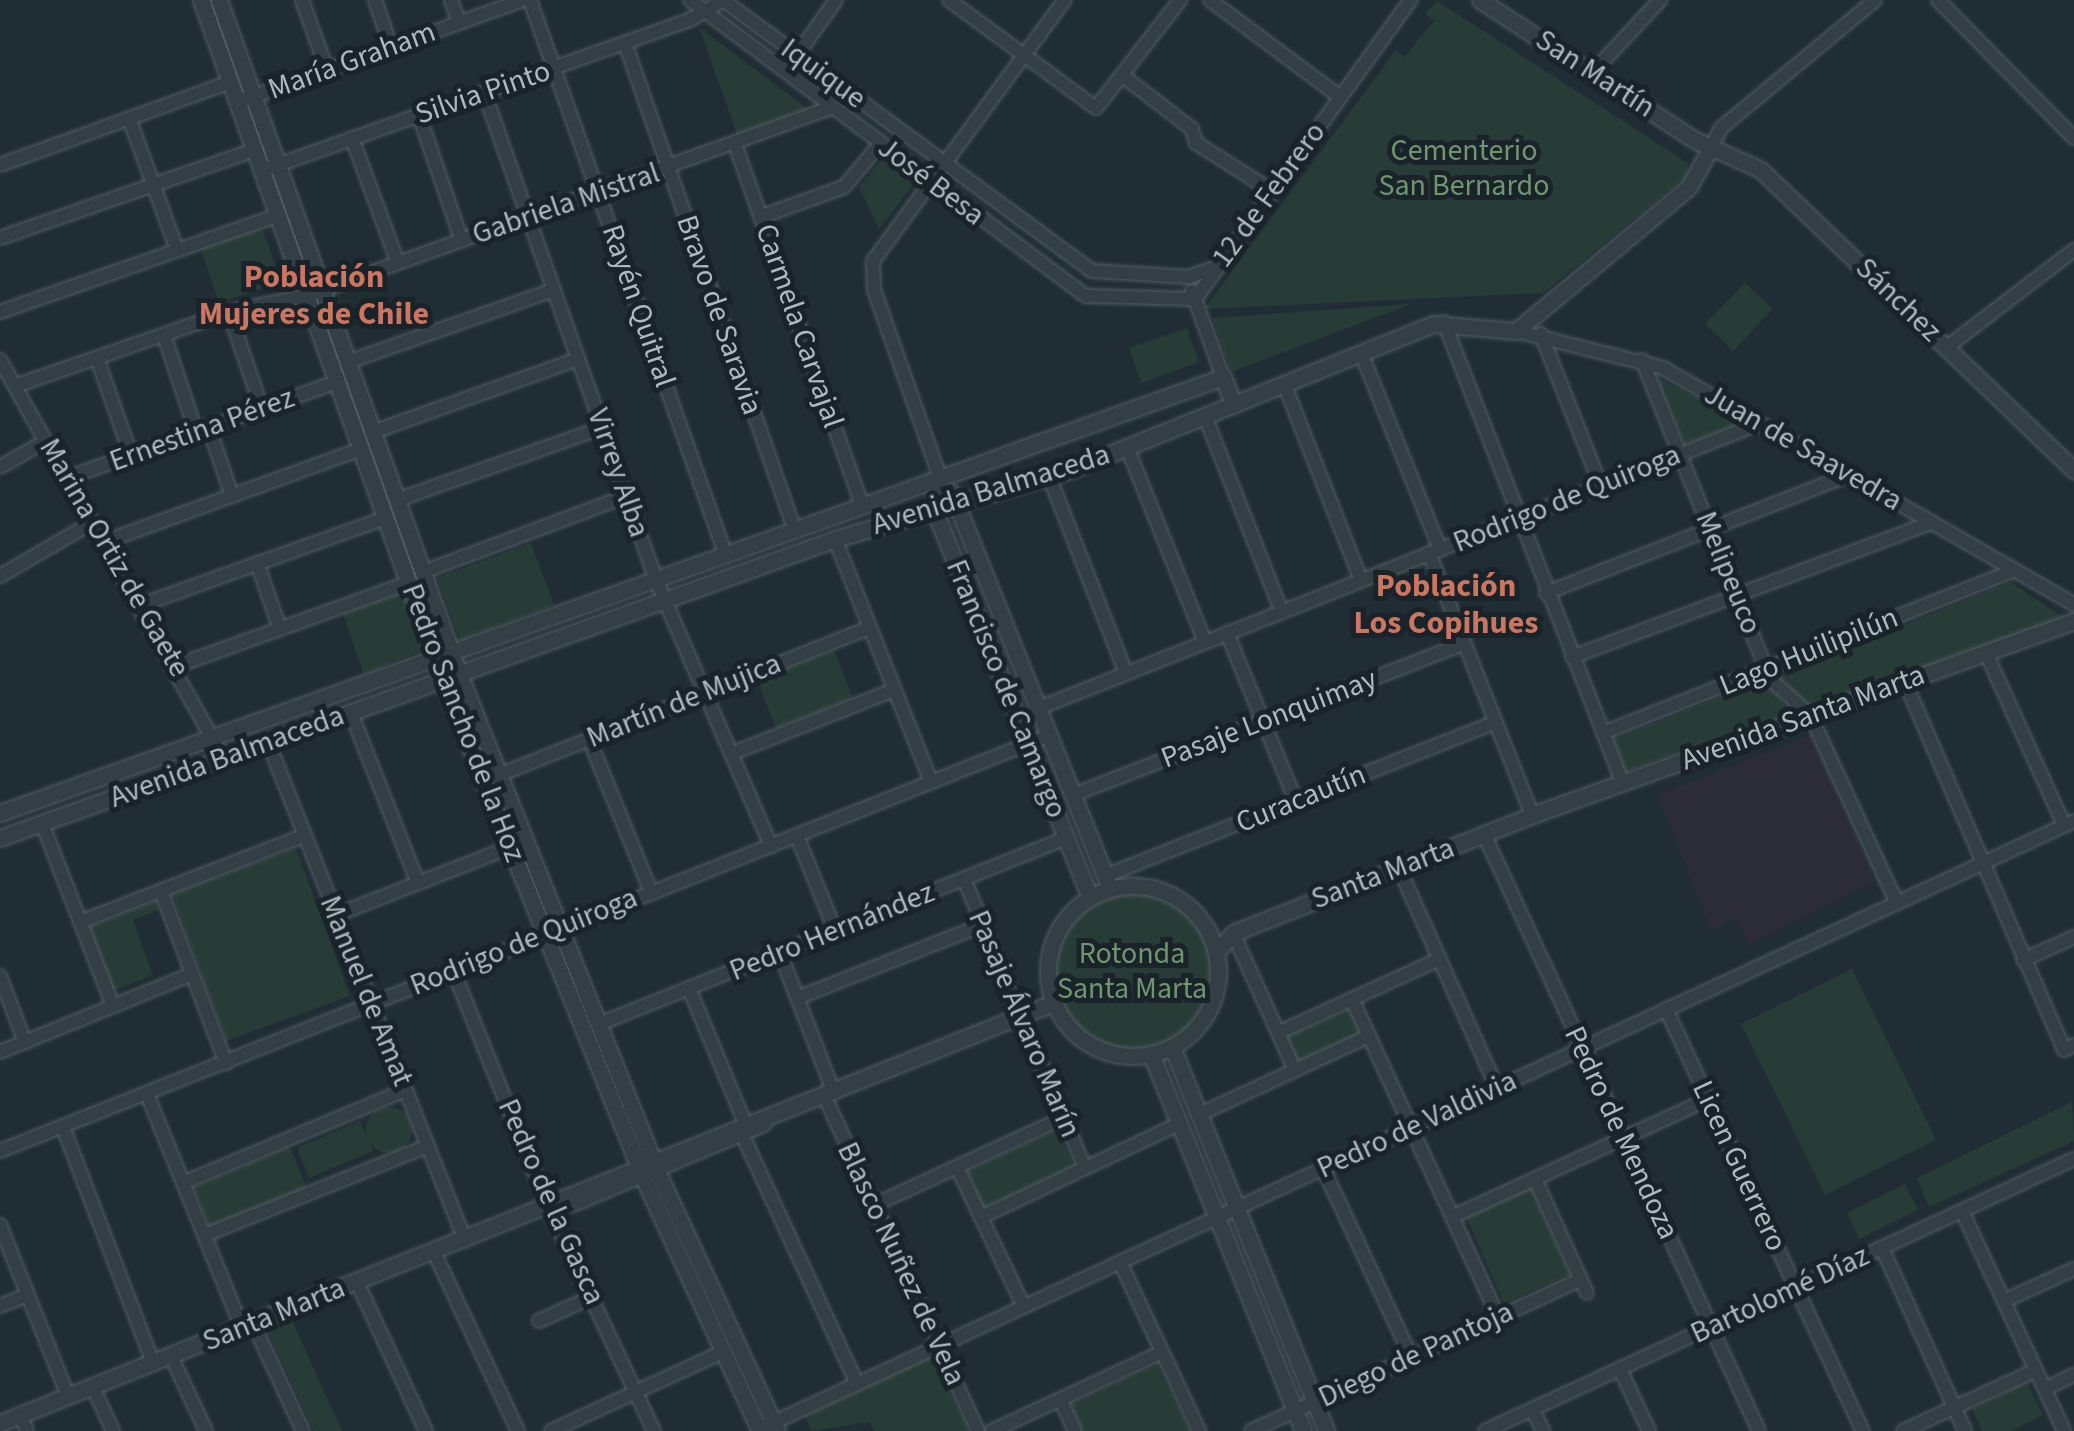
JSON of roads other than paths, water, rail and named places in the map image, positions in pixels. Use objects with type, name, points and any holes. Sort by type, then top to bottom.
[{"type":"street","name":"Pedro Sancho de la Hoz","points":[[201,0],[230,82],[246,99],[254,150],[270,167],[278,215],[348,362],[422,572],[443,656]]},
{"type":"street","name":"Pedro Sancho de la Hoz","points":[[220,0],[246,99],[314,293],[337,382],[408,583],[443,656],[510,846],[598,1024],[647,1168],[767,1428]]},
{"type":"street","points":[[302,0],[326,70]]},
{"type":"street","points":[[375,0],[391,47]]},
{"type":"street","points":[[450,0],[458,23]]},
{"type":"street","name":"María Graham","points":[[246,99],[527,0]]},
{"type":"street","name":"Rayén Quitral","points":[[527,0],[726,556]]},
{"type":"street","name":"José Besa","points":[[690,0],[1090,298],[1195,299]]},
{"type":"street","points":[[704,14],[723,0]]},
{"type":"street","name":"Iquique","points":[[723,0],[1095,273],[1182,277],[1216,267]]},
{"type":"street","points":[[797,55],[836,0]]},
{"type":"street","points":[[949,0],[1087,106],[1100,106],[1180,0]]},
{"type":"street","name":"Francisco de Camargo","points":[[1064,0],[881,244],[872,275],[941,480],[957,498],[1108,882]]},
{"type":"street","points":[[1210,0],[1340,98]]},
{"type":"street","name":"12 de Febrero","points":[[1234,405],[1195,299],[1412,0]]},
{"type":"street","name":"San Martín","points":[[1480,0],[1711,147]]},
{"type":"street","points":[[1594,72],[1660,0]]},
{"type":"street","points":[[1516,331],[1689,187],[1721,128],[1874,0]]},
{"type":"street","points":[[1938,0],[2074,138]]},
{"type":"street","name":"Silvia Pinto","points":[[270,167],[704,14]]},
{"type":"street","name":"Bravo de Saravia","points":[[624,43],[794,532]]},
{"type":"street","points":[[1123,76],[1188,126],[1196,143],[1272,192]]},
{"type":"street","points":[[0,165],[230,82]]},
{"type":"street","name":"Virrey Alba","points":[[484,92],[656,580],[671,600],[770,846]]},
{"type":"street","name":"Gabriela Mistral","points":[[15,386],[229,312],[314,293],[830,108]]},
{"type":"street","points":[[419,115],[462,241]]},
{"type":"street","points":[[130,118],[177,250]]},
{"type":"street","points":[[352,138],[398,264]]},
{"type":"street","name":"Carmela Carvajal","points":[[735,144],[862,507]]},
{"type":"street","points":[[760,218],[844,187],[880,144]]},
{"type":"street","name":"Sánchez","points":[[1711,147],[1761,170],[2074,470]]},
{"type":"street","points":[[0,238],[254,150]]},
{"type":"street","points":[[0,312],[278,215]]},
{"type":"street","points":[[1947,348],[2074,250]]},
{"type":"street","points":[[1182,277],[1195,299]]},
{"type":"street","points":[[348,362],[554,290]]},
{"type":"street","points":[[229,312],[262,409]]},
{"type":"street","points":[[1444,322],[1516,519],[1623,784]]},
{"type":"street","name":"Avenida Balmaceda","points":[[0,838],[835,539],[957,498],[1049,476],[1444,322],[1516,331]]},
{"type":"street","name":"Juan de Saavedra","points":[[1516,331],[1642,360],[1760,422],[2074,604]]},
{"type":"street","points":[[1542,334],[1601,486]]},
{"type":"street","points":[[164,335],[232,496]]},
{"type":"street","points":[[1362,356],[1435,551],[1464,643],[1532,815]]},
{"type":"street","points":[[97,358],[131,455]]},
{"type":"street","points":[[373,432],[578,358]]},
{"type":"street","name":"Marina Ortiz de Gaete","points":[[0,360],[215,734],[224,758]]},
{"type":"street","name":"Melipeuco","points":[[1642,360],[1766,670],[1810,716],[1897,903]]},
{"type":"street","name":"Avenida Balmaceda","points":[[0,813],[1223,377]]},
{"type":"street","name":"Ernestina Pérez","points":[[68,478],[337,382]]},
{"type":"street","points":[[1285,386],[1362,580]]},
{"type":"street","points":[[1204,416],[1282,612]]},
{"type":"street","name":"Rodrigo de Quiroga","points":[[1039,708],[1760,422]]},
{"type":"street","points":[[397,500],[602,428]]},
{"type":"street","points":[[0,467],[46,440]]},
{"type":"street","points":[[1127,447],[1205,642]]},
{"type":"street","points":[[104,542],[361,449]]},
{"type":"street","points":[[1546,593],[1850,475]]},
{"type":"street","points":[[1049,476],[1126,673]]},
{"type":"street","points":[[933,507],[941,480]]},
{"type":"street","points":[[422,572],[626,496]]},
{"type":"street","name":"Francisco de Camargo","points":[[933,507],[1090,896]]},
{"type":"street","points":[[141,605],[385,518]]},
{"type":"street","points":[[0,576],[93,522]]},
{"type":"street","points":[[1572,657],[1931,523]]},
{"type":"street","points":[[835,539],[931,782]]},
{"type":"street","points":[[257,564],[280,629]]},
{"type":"street","name":"Lago Huilipilún","points":[[1603,733],[2015,570]]},
{"type":"street","points":[[176,666],[408,583]]},
{"type":"street","name":"Avenida Santa Marta","points":[[1532,815],[2073,625]]},
{"type":"street","name":"Martín de Mujica","points":[[499,775],[870,627]]},
{"type":"street","points":[[1227,633],[1296,801]]},
{"type":"street","name":"Pasaje Lonquimay","points":[[1074,796],[1464,643]]},
{"type":"street","points":[[1986,653],[2069,823]]},
{"type":"street","name":"Pedro Sancho de la Hoz","points":[[451,677],[499,775],[552,930],[723,1352],[767,1428]]},
{"type":"street","points":[[1904,682],[2023,960],[2069,1047]]},
{"type":"street","points":[[733,753],[894,690]]},
{"type":"street","points":[[351,713],[418,883]]},
{"type":"street","name":"Curacautín","points":[[1108,882],[1296,801],[1496,722]]},
{"type":"street","name":"Rodrigo de Quiroga","points":[[0,1151],[1050,735]]},
{"type":"street","points":[[589,740],[652,892]]},
{"type":"street","name":"Manuel de Amat","points":[[268,742],[464,1240]]},
{"type":"street","name":"Santa Marta","points":[[1216,952],[1232,933],[1532,815]]},
{"type":"street","points":[[42,823],[113,1006]]},
{"type":"street","name":"Pedro de Valdivia","points":[[767,1428],[2069,823]]},
{"type":"street","name":"Pedro de Mendoza","points":[[1484,834],[1759,1431]]},
{"type":"street","points":[[80,922],[305,836]]},
{"type":"street","points":[[797,836],[835,930]]},
{"type":"street","name":"Pedro Hernández","points":[[598,1024],[1066,838]]},
{"type":"street","points":[[336,916],[510,846]]},
{"type":"street","points":[[1399,868],[1497,1088]]},
{"type":"street","name":"Pasaje Álvaro Marín","points":[[964,879],[1018,1017],[1086,1168]]},
{"type":"street","points":[[1108,882],[1172,894],[1206,926],[1216,952],[1212,1002],[1172,1047],[1150,1054],[1092,1046],[1053,1002],[1050,949],[1090,896],[1108,882]]},
{"type":"street","points":[[160,891],[226,1063]]},
{"type":"street","points":[[797,998],[982,925]]},
{"type":"street","points":[[1206,926],[1232,933],[1296,1070]]},
{"type":"street","points":[[2023,960],[2074,937]]},
{"type":"street","name":"Blasco Nuñez de Vela","points":[[780,953],[829,1095],[874,1205],[978,1431]]},
{"type":"street","points":[[1278,1033],[1440,958]]},
{"type":"street","name":"Pedro de la Gasca","points":[[453,970],[548,1206],[654,1431]]},
{"type":"street","points":[[0,1052],[192,974]]},
{"type":"street","points":[[0,976],[26,1042]]},
{"type":"street","points":[[690,988],[744,1129],[857,1384]]},
{"type":"street","points":[[1352,999],[1498,1317]]},
{"type":"street","name":"Santa Marta","points":[[0,1423],[647,1168],[1053,1002]]},
{"type":"street","name":"Licen Guerrero","points":[[1666,1010],[1863,1431]]},
{"type":"street","points":[[1198,1115],[1370,1036]]},
{"type":"street","points":[[1172,1047],[1326,1431]]},
{"type":"street","points":[[1150,1054],[1303,1431]]},
{"type":"street","points":[[183,1183],[405,1090]]},
{"type":"street","points":[[147,1094],[205,1236],[303,1431]]},
{"type":"street","points":[[1452,1217],[1708,1099]]},
{"type":"street","points":[[874,1205],[1062,1118]]},
{"type":"street","points":[[981,1217],[1179,1124]]},
{"type":"street","points":[[62,1127],[154,1362]]},
{"type":"street","points":[[205,1236],[428,1146]]},
{"type":"street","name":"Bartolomé Díaz","points":[[1485,1431],[2074,1159]]},
{"type":"street","points":[[957,1167],[1024,1307]]},
{"type":"street","points":[[1323,1168],[1412,1357]]},
{"type":"street","points":[[1535,1178],[1587,1293]]},
{"type":"street","points":[[1962,1210],[2061,1430]]},
{"type":"street","points":[[0,1226],[68,1396]]},
{"type":"street","points":[[1882,1248],[1965,1431]]},
{"type":"street","points":[[434,1252],[518,1431]]},
{"type":"street","points":[[1120,1262],[1199,1431]]},
{"type":"street","points":[[2004,1301],[2074,1269]]},
{"type":"street","name":"Diego de Pantoja","points":[[1252,1431],[1581,1279]]},
{"type":"street","points":[[357,1282],[426,1431]]},
{"type":"street","points":[[0,1306],[28,1295]]},
{"type":"street","points":[[538,1321],[592,1297]]},
{"type":"street","points":[[551,1431],[723,1352]]},
{"type":"street","points":[[992,1431],[1162,1352]]},
{"type":"street","points":[[170,1356],[206,1431]]},
{"type":"street","points":[[1620,1368],[1649,1431]]},
{"type":"street","points":[[1903,1431],[2036,1370]]},
{"type":"street","points":[[2045,1388],[2074,1375]]},
{"type":"street","points":[[93,1386],[113,1431]]},
{"type":"street","points":[[1060,1399],[1075,1431]]},
{"type":"street","points":[[1532,1409],[1542,1431]]},
{"type":"street","points":[[20,1415],[27,1431]]},
{"type":"district","name":"Población Mujeres de Chile","points":[[314,296]]},
{"type":"district","name":"Población Los Copihues","points":[[1446,606]]},
{"type":"park label","name":"Cementerio San Bernardo","points":[[1464,168]]},
{"type":"park label","name":"Rotonda Santa Marta","points":[[1132,971]]}]
